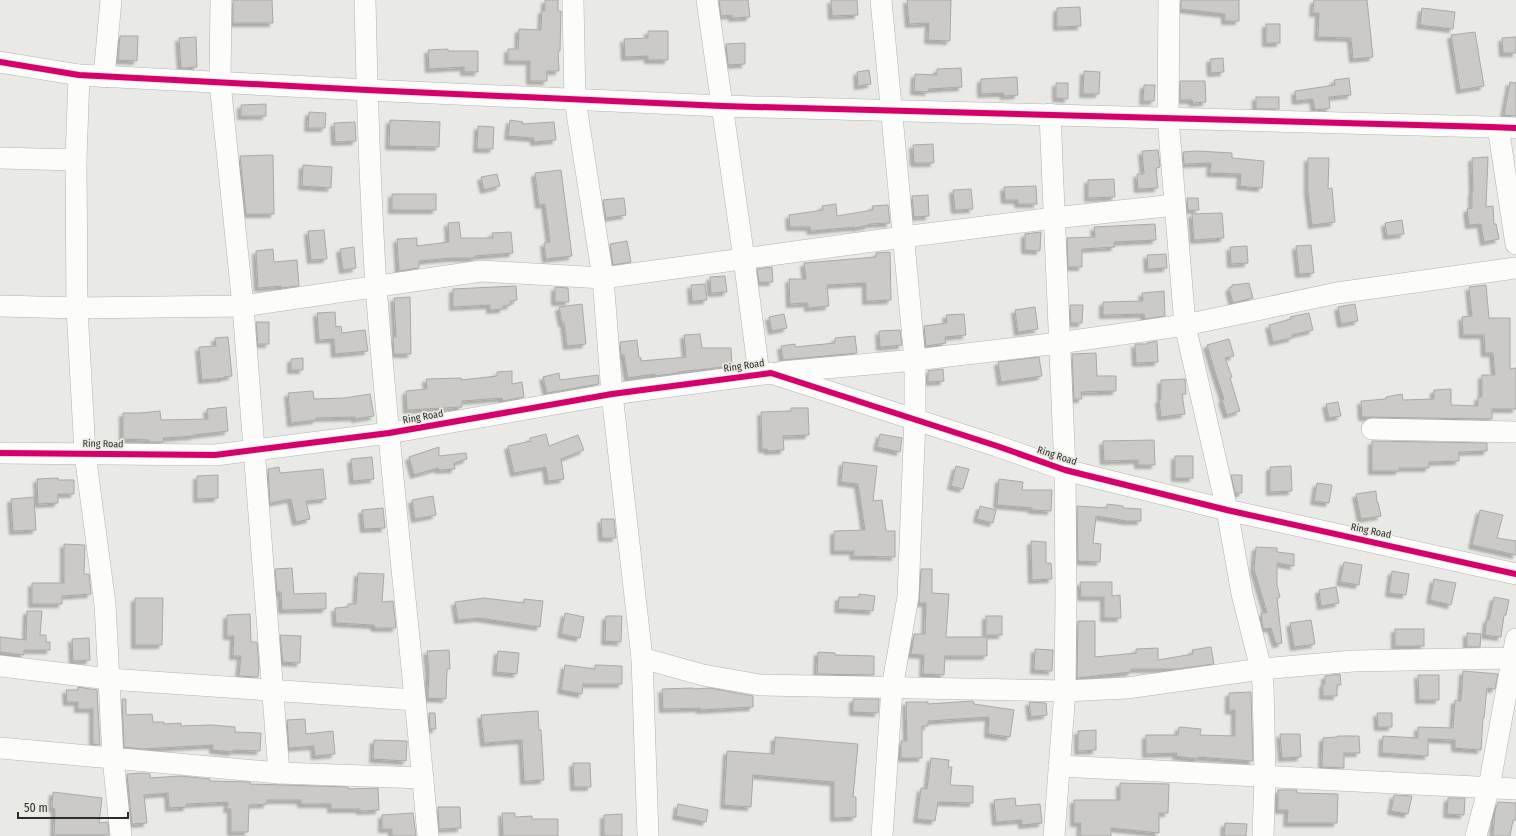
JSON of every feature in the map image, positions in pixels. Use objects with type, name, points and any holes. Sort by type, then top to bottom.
[{"type":"street","points":[[104,77],[111,0]]},
{"type":"street","points":[[221,0],[220,82],[243,306],[279,773]]},
{"type":"street","points":[[365,0],[367,90],[376,285],[428,836]]},
{"type":"street","points":[[573,0],[575,100],[603,278],[612,394],[642,658],[648,836]]},
{"type":"street","points":[[707,0],[744,259],[765,373],[915,360],[1058,344],[1185,325],[1338,293],[1516,268]]},
{"type":"street","points":[[881,0],[915,360],[915,419],[908,597],[892,688],[882,836]]},
{"type":"street","points":[[1169,0],[1168,118],[1185,325],[1227,510],[1242,594],[1261,669],[1264,700],[1265,776],[1263,836]]},
{"type":"street","points":[[0,62],[79,75],[104,77],[575,100],[722,106],[1507,128],[1516,244]]},
{"type":"street","points":[[79,75],[76,160],[77,308],[86,454],[105,604],[113,758],[121,836]]},
{"type":"street","points":[[1050,114],[1064,470],[1066,596],[1065,691],[1054,836]]},
{"type":"street","points":[[0,158],[76,160]]},
{"type":"street","points":[[0,306],[77,308],[243,306],[482,270],[603,278],[903,237],[1054,218],[1175,205]]},
{"type":"street","name":"Ring Road","points":[[0,453],[215,455],[389,433],[612,394],[765,373],[915,419],[1064,470],[1227,510],[1516,574]]},
{"type":"street","points":[[1372,429],[1516,432]]},
{"type":"street","points":[[642,658],[703,675],[760,685],[1065,691],[1128,688],[1261,669],[1514,649],[1489,787],[1476,836]]},
{"type":"street","points":[[0,666],[109,679],[415,700]]},
{"type":"street","points":[[0,748],[279,773],[423,778]]},
{"type":"street","points":[[1059,766],[1516,789]]},
{"type":"building","points":[[233,0],[272,0],[273,23],[233,23]]},
{"type":"building","points":[[545,0],[558,0],[558,11],[561,11],[560,51],[558,51],[559,71],[547,71],[547,81],[530,81],[530,61],[508,61],[508,49],[518,49],[519,29],[541,30],[542,10],[545,11]]},
{"type":"building","points":[[719,0],[748,0],[750,17],[732,18],[732,15],[721,16]]},
{"type":"building","points":[[831,0],[857,0],[858,15],[832,16]]},
{"type":"building","points":[[907,0],[951,0],[950,41],[928,40],[929,23],[909,24]]},
{"type":"building","points":[[1181,0],[1239,0],[1239,21],[1225,21],[1225,14],[1181,9]]},
{"type":"building","points":[[1314,0],[1367,0],[1373,57],[1353,59],[1351,38],[1318,37],[1319,13],[1313,13]]},
{"type":"building","points":[[1080,7],[1081,26],[1057,27],[1057,8]]},
{"type":"building","points":[[1422,8],[1455,12],[1453,29],[1420,25]]},
{"type":"building","points":[[1266,24],[1280,24],[1280,43],[1266,43]]},
{"type":"building","points":[[648,31],[668,31],[668,60],[648,60],[648,56],[625,57],[624,39],[648,38]]},
{"type":"building","points":[[1475,32],[1484,86],[1460,90],[1451,35]]},
{"type":"building","points":[[120,36],[138,36],[137,61],[118,60]]},
{"type":"building","points":[[196,37],[197,67],[181,68],[179,38]]},
{"type":"building","points":[[1516,37],[1516,53],[1503,53],[1502,38]]},
{"type":"building","points":[[745,43],[745,64],[728,65],[726,44]]},
{"type":"building","points":[[448,49],[448,51],[478,51],[478,72],[464,72],[464,67],[429,69],[428,50]]},
{"type":"building","points":[[1223,58],[1224,72],[1211,73],[1210,59]]},
{"type":"building","points":[[961,68],[962,87],[929,89],[928,92],[914,91],[915,74],[937,75],[937,69]]},
{"type":"building","points":[[869,70],[871,84],[858,86],[857,72]]},
{"type":"building","points":[[1084,71],[1100,72],[1099,94],[1083,94]]},
{"type":"building","points":[[1017,77],[1018,95],[1004,96],[1003,93],[981,94],[981,79]]},
{"type":"building","points":[[1349,78],[1351,95],[1329,97],[1330,108],[1315,110],[1313,99],[1296,101],[1295,91],[1335,85],[1334,80]]},
{"type":"building","points":[[1180,81],[1205,81],[1206,102],[1193,103],[1192,100],[1180,100]]},
{"type":"building","points":[[1510,82],[1516,83],[1516,116],[1504,115]]},
{"type":"building","points":[[1056,83],[1068,83],[1068,99],[1056,98]]},
{"type":"building","points":[[1144,85],[1155,85],[1154,101],[1143,101]]},
{"type":"building","points":[[1256,97],[1279,97],[1279,109],[1256,109]]},
{"type":"building","points":[[266,104],[266,116],[241,116],[241,105]]},
{"type":"building","points":[[309,112],[326,113],[325,128],[308,128]]},
{"type":"building","points":[[390,120],[440,122],[439,147],[389,146]]},
{"type":"building","points":[[510,120],[523,122],[522,124],[554,122],[556,140],[534,142],[534,138],[508,136]]},
{"type":"building","points":[[355,122],[356,141],[335,142],[334,123]]},
{"type":"building","points":[[478,126],[494,127],[493,149],[477,149]]},
{"type":"building","points":[[933,144],[934,163],[914,163],[913,145]]},
{"type":"building","points":[[1158,150],[1160,167],[1156,168],[1158,188],[1138,189],[1137,174],[1144,174],[1142,151]]},
{"type":"building","points":[[1197,151],[1232,153],[1232,158],[1264,161],[1262,188],[1240,186],[1241,174],[1210,173],[1211,163],[1184,164],[1183,152]]},
{"type":"building","points":[[273,155],[274,214],[246,214],[240,156]]},
{"type":"building","points":[[1488,157],[1486,207],[1493,206],[1494,224],[1496,224],[1499,239],[1484,242],[1481,224],[1469,225],[1467,209],[1472,208],[1472,158]]},
{"type":"building","points":[[1308,158],[1329,158],[1328,189],[1332,188],[1335,222],[1312,225],[1308,192]]},
{"type":"building","points":[[303,165],[332,167],[331,188],[302,186]]},
{"type":"building","points":[[561,170],[572,256],[546,259],[544,243],[550,242],[545,204],[539,205],[535,173]]},
{"type":"building","points":[[497,174],[500,186],[484,190],[481,177]]},
{"type":"building","points":[[1114,179],[1115,197],[1088,198],[1088,180]]},
{"type":"building","points":[[1036,186],[1037,204],[1018,204],[1018,200],[1005,200],[1004,187]]},
{"type":"building","points":[[971,189],[973,209],[955,210],[953,190]]},
{"type":"building","points":[[392,194],[436,194],[436,210],[392,210]]},
{"type":"building","points":[[928,195],[929,216],[914,217],[912,196]]},
{"type":"building","points":[[624,198],[626,215],[606,218],[603,200]]},
{"type":"building","points":[[1187,198],[1198,198],[1199,210],[1188,210]]},
{"type":"building","points":[[836,204],[837,216],[873,210],[872,206],[888,205],[890,223],[869,224],[855,228],[811,231],[810,227],[790,227],[789,215],[823,210],[822,206]]},
{"type":"building","points":[[1222,213],[1224,238],[1194,240],[1192,214]]},
{"type":"building","points":[[1402,220],[1404,234],[1387,236],[1385,223]]},
{"type":"building","points":[[459,222],[461,238],[493,238],[492,233],[511,232],[513,253],[475,256],[475,258],[450,258],[419,261],[419,268],[399,271],[397,239],[417,238],[417,246],[449,242],[448,223]]},
{"type":"building","points":[[1155,224],[1156,240],[1114,242],[1115,247],[1082,249],[1082,267],[1068,267],[1067,238],[1095,237],[1094,227]]},
{"type":"building","points":[[324,230],[327,259],[311,260],[308,231]]},
{"type":"building","points":[[1041,232],[1040,251],[1025,250],[1025,234]]},
{"type":"building","points":[[627,241],[631,262],[613,265],[610,244]]},
{"type":"building","points":[[1311,245],[1314,273],[1299,274],[1296,246]]},
{"type":"building","points":[[1247,246],[1248,263],[1231,264],[1230,247]]},
{"type":"building","points":[[354,247],[356,268],[343,270],[340,249]]},
{"type":"building","points":[[273,249],[274,262],[297,260],[299,286],[258,288],[256,251]]},
{"type":"building","points":[[890,252],[891,300],[866,301],[866,283],[827,285],[829,306],[808,308],[808,303],[790,304],[789,279],[806,279],[804,263],[876,257],[876,253]]},
{"type":"building","points":[[1166,254],[1167,268],[1148,269],[1147,255]]},
{"type":"building","points":[[772,267],[773,282],[759,282],[757,269]]},
{"type":"building","points":[[725,276],[727,292],[711,293],[710,277]]},
{"type":"building","points":[[1249,283],[1253,298],[1233,303],[1229,288],[1232,287],[1232,285]]},
{"type":"building","points":[[705,284],[707,300],[692,301],[691,285]]},
{"type":"building","points":[[1486,285],[1489,318],[1510,318],[1510,369],[1516,368],[1516,409],[1492,409],[1492,419],[1362,417],[1361,401],[1386,399],[1386,397],[1402,394],[1403,400],[1434,399],[1434,390],[1451,389],[1451,405],[1478,406],[1478,397],[1482,397],[1482,375],[1495,375],[1493,353],[1485,353],[1484,335],[1463,335],[1462,317],[1472,316],[1469,287]]},
{"type":"building","points":[[516,286],[517,300],[510,301],[511,305],[503,306],[503,309],[490,310],[490,305],[453,307],[453,289]]},
{"type":"building","points":[[555,287],[568,288],[569,302],[555,302]]},
{"type":"building","points":[[1164,291],[1165,316],[1145,319],[1144,314],[1103,315],[1103,302],[1143,301],[1142,293]]},
{"type":"building","points":[[410,297],[411,354],[394,354],[393,337],[396,337],[394,298]]},
{"type":"building","points":[[582,304],[586,344],[567,346],[564,323],[562,323],[559,307]]},
{"type":"building","points":[[1355,304],[1358,321],[1341,324],[1338,307]]},
{"type":"building","points":[[1070,305],[1083,305],[1082,323],[1071,323]]},
{"type":"building","points":[[1035,307],[1038,329],[1018,332],[1015,310]]},
{"type":"building","points":[[335,312],[336,327],[341,326],[342,333],[365,330],[368,351],[335,354],[334,339],[319,340],[317,313]]},
{"type":"building","points":[[1309,313],[1313,330],[1292,335],[1292,338],[1273,342],[1269,325],[1291,319],[1290,317]]},
{"type":"building","points":[[784,314],[787,328],[772,331],[769,317]]},
{"type":"building","points":[[964,314],[966,335],[945,337],[946,343],[926,346],[924,326],[947,323],[946,315]]},
{"type":"building","points":[[256,322],[269,322],[269,344],[258,344]]},
{"type":"building","points":[[900,330],[902,345],[880,347],[879,331]]},
{"type":"building","points":[[700,334],[702,348],[731,348],[732,366],[628,378],[624,355],[621,355],[620,342],[637,340],[639,358],[641,358],[641,361],[686,357],[684,335]]},
{"type":"building","points":[[855,336],[857,353],[783,360],[781,346],[795,344],[795,347],[835,343],[835,338]]},
{"type":"building","points":[[228,337],[232,376],[202,380],[199,347],[216,346],[215,338]]},
{"type":"building","points":[[1229,339],[1234,356],[1225,358],[1232,377],[1230,378],[1240,411],[1227,415],[1222,400],[1224,399],[1207,345]]},
{"type":"building","points":[[1157,341],[1158,362],[1136,363],[1135,344],[1147,344]]},
{"type":"building","points":[[1096,353],[1097,376],[1116,376],[1116,391],[1081,392],[1082,399],[1074,399],[1072,354]]},
{"type":"building","points":[[1039,357],[1042,376],[1001,382],[998,362]]},
{"type":"building","points":[[303,358],[303,370],[291,370],[291,359]]},
{"type":"building","points":[[943,369],[944,381],[928,382],[928,371]]},
{"type":"building","points":[[512,371],[512,384],[522,382],[524,397],[503,401],[502,398],[462,401],[462,407],[407,410],[406,391],[427,389],[426,379],[461,378],[461,380],[497,376],[497,372]]},
{"type":"building","points":[[559,373],[560,380],[598,375],[599,384],[547,393],[543,377]]},
{"type":"building","points":[[1185,379],[1186,394],[1182,394],[1185,414],[1161,417],[1159,400],[1161,399],[1161,380]]},
{"type":"building","points":[[313,391],[314,399],[344,398],[370,394],[374,416],[355,419],[355,417],[316,418],[316,420],[291,423],[288,393]]},
{"type":"building","points":[[1338,402],[1341,416],[1329,418],[1326,404]]},
{"type":"building","points":[[226,407],[228,431],[194,436],[163,438],[164,442],[123,439],[123,413],[160,411],[161,420],[208,419],[207,409]]},
{"type":"building","points":[[791,408],[808,408],[809,435],[783,436],[784,450],[768,451],[767,449],[762,449],[761,412],[791,411]]},
{"type":"building","points":[[546,434],[549,446],[578,435],[584,450],[561,459],[564,479],[548,481],[546,467],[514,473],[508,446],[531,441],[530,438]]},
{"type":"building","points":[[880,434],[902,438],[900,452],[877,447]]},
{"type":"building","points":[[1154,440],[1155,465],[1138,465],[1138,460],[1104,461],[1103,441]]},
{"type":"building","points":[[1372,441],[1487,443],[1487,451],[1459,452],[1459,461],[1429,462],[1429,468],[1399,468],[1399,471],[1372,471]]},
{"type":"building","points":[[439,447],[439,456],[466,453],[467,459],[454,463],[455,469],[439,470],[438,468],[414,475],[409,457]]},
{"type":"building","points":[[1175,456],[1193,456],[1193,478],[1175,478]]},
{"type":"building","points":[[372,457],[374,479],[353,481],[351,459]]},
{"type":"building","points":[[843,462],[877,466],[873,501],[882,500],[886,531],[895,531],[895,557],[853,556],[854,551],[834,551],[834,531],[865,530],[858,484],[841,482]]},
{"type":"building","points":[[956,466],[969,469],[963,489],[951,486]]},
{"type":"building","points":[[1291,466],[1292,491],[1270,492],[1270,467]]},
{"type":"building","points":[[279,467],[280,473],[323,469],[326,499],[306,501],[310,519],[296,522],[291,499],[270,503],[268,469]]},
{"type":"building","points":[[218,475],[218,498],[197,499],[197,476]]},
{"type":"building","points":[[1231,475],[1242,475],[1242,493],[1235,493]]},
{"type":"building","points":[[58,478],[58,480],[74,480],[74,494],[58,494],[58,503],[38,504],[37,479]]},
{"type":"building","points":[[999,479],[1023,482],[1022,490],[1052,490],[1051,511],[997,505]]},
{"type":"building","points":[[1317,483],[1332,485],[1329,503],[1314,501]]},
{"type":"building","points":[[1376,491],[1377,503],[1378,502],[1381,516],[1361,519],[1356,494]]},
{"type":"building","points":[[433,496],[436,515],[415,519],[412,500]]},
{"type":"building","points":[[34,497],[36,530],[13,531],[11,499]]},
{"type":"building","points":[[1107,504],[1123,506],[1123,508],[1141,509],[1141,521],[1127,521],[1096,516],[1093,543],[1101,544],[1100,562],[1078,561],[1077,506],[1107,508]]},
{"type":"building","points":[[980,506],[996,510],[993,523],[977,519]]},
{"type":"building","points":[[383,508],[385,528],[364,529],[362,510]]},
{"type":"building","points":[[1480,510],[1503,515],[1497,538],[1516,541],[1516,555],[1472,545]]},
{"type":"building","points":[[601,519],[614,519],[616,538],[602,538]]},
{"type":"building","points":[[1031,541],[1046,542],[1046,563],[1051,563],[1052,579],[1032,580]]},
{"type":"building","points":[[64,544],[85,545],[84,574],[89,574],[91,594],[62,596],[62,604],[32,604],[32,583],[64,583]]},
{"type":"building","points":[[1256,547],[1277,548],[1277,552],[1294,554],[1294,566],[1277,563],[1277,585],[1280,597],[1277,598],[1282,643],[1276,644],[1271,628],[1263,629],[1261,613],[1267,613],[1254,569]]},
{"type":"building","points":[[1344,562],[1362,565],[1359,585],[1340,582]]},
{"type":"building","points":[[292,568],[294,594],[326,593],[326,609],[282,610],[281,592],[277,592],[275,569]]},
{"type":"building","points":[[921,569],[932,569],[932,593],[949,594],[946,637],[987,637],[987,656],[945,656],[944,675],[923,674],[924,655],[911,654],[914,634],[925,634],[926,603],[919,603]]},
{"type":"building","points":[[1392,571],[1409,574],[1406,595],[1389,593]]},
{"type":"building","points":[[358,573],[384,574],[382,602],[393,601],[396,628],[375,628],[374,625],[336,623],[335,608],[348,607],[348,604],[356,604]]},
{"type":"building","points":[[1434,579],[1456,583],[1451,605],[1430,600]]},
{"type":"building","points":[[1080,582],[1112,582],[1112,596],[1120,595],[1121,618],[1104,618],[1104,597],[1081,597]]},
{"type":"building","points":[[1336,587],[1339,603],[1321,606],[1319,590]]},
{"type":"building","points":[[859,594],[875,596],[873,611],[838,609],[839,597],[859,597]]},
{"type":"building","points":[[1494,597],[1509,600],[1506,615],[1504,615],[1501,637],[1485,635],[1487,619],[1489,620]]},
{"type":"building","points":[[135,598],[163,598],[162,645],[135,645]]},
{"type":"building","points":[[484,598],[524,603],[524,599],[543,601],[540,627],[479,618],[458,620],[455,602]]},
{"type":"building","points":[[27,611],[42,611],[40,635],[46,635],[46,642],[50,642],[50,650],[24,650],[24,655],[0,652],[0,637],[26,640]]},
{"type":"building","points":[[565,613],[584,617],[580,638],[561,634]]},
{"type":"building","points":[[250,614],[251,642],[257,642],[259,668],[258,677],[239,676],[241,656],[233,656],[234,636],[227,636],[227,615]]},
{"type":"building","points":[[606,616],[622,616],[621,642],[605,641]]},
{"type":"building","points":[[986,616],[1002,616],[1002,635],[986,635]]},
{"type":"building","points":[[1311,620],[1315,644],[1294,647],[1290,623]]},
{"type":"building","points":[[1078,621],[1095,621],[1095,657],[1136,653],[1136,649],[1158,648],[1158,660],[1193,654],[1192,650],[1211,647],[1214,664],[1178,669],[1131,669],[1131,672],[1077,678]]},
{"type":"building","points":[[1395,629],[1424,629],[1424,646],[1395,646]]},
{"type":"building","points":[[1467,633],[1481,634],[1480,647],[1467,647]]},
{"type":"building","points":[[280,635],[301,636],[300,663],[283,662]]},
{"type":"building","points":[[89,638],[90,660],[73,661],[72,639]]},
{"type":"building","points":[[1035,649],[1053,650],[1052,671],[1034,670]]},
{"type":"building","points":[[449,650],[450,669],[447,669],[446,699],[428,698],[429,670],[427,651]]},
{"type":"building","points":[[498,651],[519,653],[517,674],[496,672]]},
{"type":"building","points":[[818,652],[835,653],[835,655],[874,656],[874,675],[817,674]]},
{"type":"building","points":[[565,665],[595,669],[595,665],[622,666],[622,684],[583,684],[582,694],[561,690]]},
{"type":"building","points":[[1463,671],[1498,674],[1495,689],[1487,688],[1481,750],[1455,748],[1455,740],[1428,739],[1428,756],[1382,753],[1383,736],[1418,738],[1418,727],[1453,728],[1455,700],[1461,701]]},
{"type":"building","points":[[1340,674],[1341,685],[1337,685],[1337,696],[1323,696],[1325,676]]},
{"type":"building","points":[[1418,675],[1439,675],[1439,700],[1419,700]]},
{"type":"building","points":[[78,687],[97,690],[100,745],[93,744],[93,709],[78,709],[78,702],[67,702],[66,690],[78,690]]},
{"type":"building","points":[[710,688],[753,696],[753,707],[700,710],[700,708],[663,709],[662,689]]},
{"type":"building","points":[[1251,692],[1253,761],[1198,757],[1198,759],[1176,756],[1177,753],[1146,754],[1146,735],[1178,735],[1179,727],[1201,729],[1200,735],[1235,736],[1235,710],[1229,711],[1229,693]]},
{"type":"building","points":[[122,699],[126,699],[126,715],[152,714],[153,722],[164,722],[164,724],[181,723],[181,726],[212,725],[235,727],[235,732],[261,733],[260,751],[233,750],[233,752],[213,750],[213,745],[141,749],[124,747]]},
{"type":"building","points":[[853,699],[879,699],[878,713],[853,712]]},
{"type":"building","points":[[973,701],[974,704],[1014,710],[1010,737],[988,734],[989,717],[928,721],[928,726],[922,726],[922,758],[901,758],[901,741],[907,741],[906,702],[928,702],[928,704]]},
{"type":"building","points":[[1029,702],[1046,703],[1047,715],[1031,717]]},
{"type":"building","points":[[538,711],[539,730],[541,730],[544,780],[524,781],[522,740],[484,743],[481,715]]},
{"type":"building","points":[[429,713],[435,713],[436,729],[430,729]]},
{"type":"building","points":[[1377,713],[1392,713],[1392,727],[1378,727]]},
{"type":"building","points":[[305,719],[306,734],[333,731],[335,754],[315,756],[314,746],[289,748],[287,720]]},
{"type":"building","points":[[1096,730],[1096,750],[1078,751],[1078,731]]},
{"type":"building","points":[[1280,734],[1300,734],[1301,757],[1282,758]]},
{"type":"building","points":[[1337,736],[1359,736],[1360,753],[1344,753],[1344,768],[1322,767],[1323,738]]},
{"type":"building","points":[[775,737],[858,744],[853,797],[856,797],[856,817],[834,818],[834,782],[753,775],[751,807],[724,805],[727,751],[774,754]]},
{"type":"building","points":[[374,740],[407,741],[406,761],[373,759]]},
{"type":"building","points":[[931,758],[949,760],[948,767],[952,767],[950,785],[973,786],[973,803],[938,802],[935,821],[917,819],[921,788],[927,789]]},
{"type":"building","points":[[573,763],[590,763],[591,787],[574,787]]},
{"type":"building","points":[[127,774],[150,774],[150,778],[180,776],[210,779],[210,781],[250,782],[250,784],[348,787],[348,789],[378,788],[379,810],[360,811],[360,809],[331,809],[331,804],[301,804],[301,800],[267,800],[267,804],[249,805],[248,832],[231,832],[231,809],[227,809],[228,802],[186,804],[187,807],[169,808],[168,793],[144,795],[147,823],[132,824]]},
{"type":"building","points":[[1120,783],[1169,784],[1168,813],[1159,813],[1159,833],[1111,828],[1111,836],[1080,836],[1081,823],[1074,823],[1074,800],[1120,800]]},
{"type":"building","points":[[1278,790],[1297,790],[1297,793],[1338,794],[1337,823],[1287,823],[1288,810],[1278,810]]},
{"type":"building","points":[[53,792],[102,798],[99,823],[108,822],[109,835],[54,835],[55,809],[52,808]]},
{"type":"building","points":[[1394,795],[1412,796],[1408,814],[1391,811]]},
{"type":"building","points":[[1015,798],[1016,806],[1040,804],[1042,823],[1022,825],[1022,820],[996,822],[994,800]]},
{"type":"building","points":[[1448,798],[1465,798],[1464,815],[1447,814]]},
{"type":"building","points":[[1498,802],[1516,803],[1516,820],[1513,820],[1510,836],[1493,836],[1495,810]]},
{"type":"building","points":[[678,804],[708,810],[706,822],[676,816]]},
{"type":"building","points":[[438,807],[460,807],[461,828],[439,829]]},
{"type":"building","points":[[413,813],[416,836],[392,836],[392,829],[382,829],[382,815]]},
{"type":"building","points":[[502,813],[515,813],[515,817],[532,816],[532,819],[558,819],[558,836],[503,836]]},
{"type":"building","points":[[622,814],[622,836],[604,836],[604,815]]},
{"type":"building","points":[[1225,823],[1247,824],[1246,836],[1224,836]]},
{"type":"cycle path","points":[[0,62],[79,75],[722,106],[1516,128]]},
{"type":"cycle path","points":[[0,453],[215,455],[389,433],[612,394],[771,373],[997,446],[1065,470],[1227,510],[1516,574]]}]
